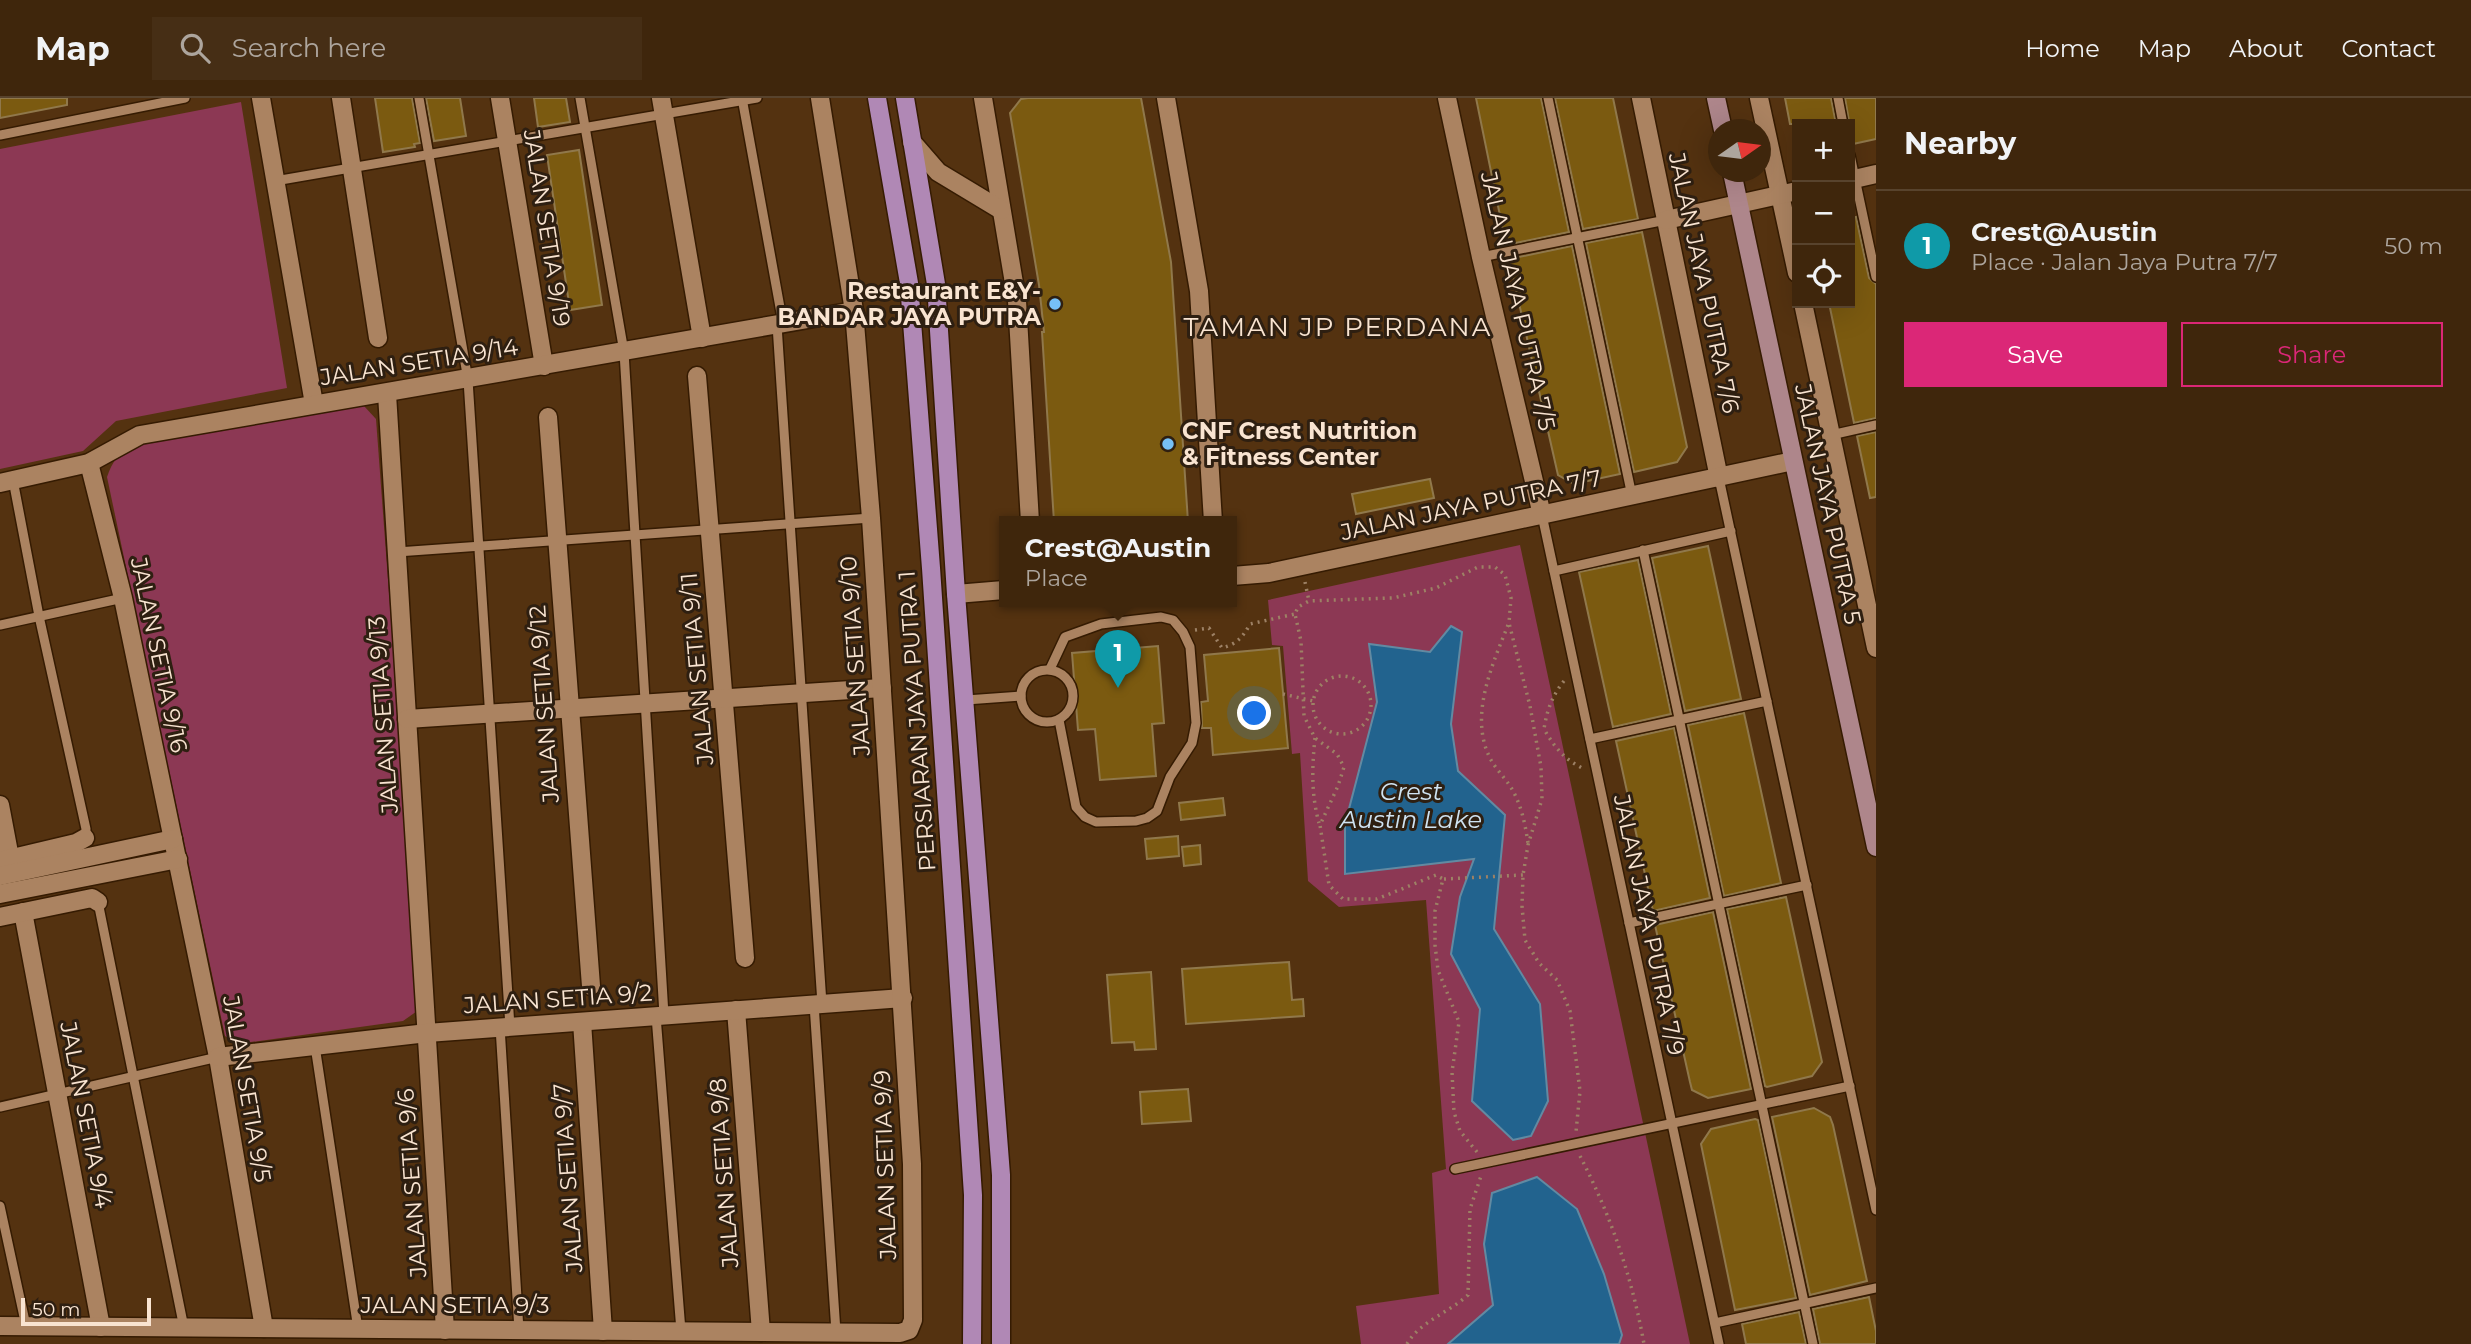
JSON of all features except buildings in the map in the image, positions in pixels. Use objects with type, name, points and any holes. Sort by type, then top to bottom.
[{"type":"main road","name":"PERSIARAN JAYA PUTRA 1","points":[[877,98],[909,283],[931,568],[973,1195],[972,1344]]},
{"type":"main road","points":[[905,98],[936,284],[956,594],[1001,1175],[1001,1344]]},
{"type":"street","points":[[261,98],[314,404]]},
{"type":"street","points":[[341,98],[378,338]]},
{"type":"street","name":"JALAN SETIA 9/19","points":[[500,98],[544,366]]},
{"type":"street","name":"JALAN SETIA 9/10","points":[[820,98],[853,312],[872,518],[903,998]]},
{"type":"street","points":[[983,98],[1017,301],[1030,516]]},
{"type":"street","points":[[1166,98],[1199,291],[1213,516]]},
{"type":"street","name":"JALAN JAYA PUTRA 7/5","points":[[1447,98],[1481,257],[1542,515]]},
{"type":"street","name":"JALAN JAYA PUTRA 7/6","points":[[1640,98],[1719,478]]},
{"type":"street","points":[[1716,98],[1721,119]]},
{"type":"street","points":[[1759,98],[1789,193],[1794,245]]},
{"type":"street","points":[[663,106],[702,338]]},
{"type":"street","points":[[912,142],[938,173],[1001,211]]},
{"type":"street","points":[[1855,178],[1876,174]]},
{"type":"street","name":"JALAN JAYA PUTRA 5","points":[[1734,182],[1876,847]]},
{"type":"street","points":[[1666,220],[1789,193]]},
{"type":"street","points":[[1804,308],[1876,648]]},
{"type":"street","name":"JALAN SETIA 9/14","points":[[7,482],[89,463],[140,435],[853,312]]},
{"type":"street","name":"JALAN SETIA 9/11","points":[[697,376],[745,958]]},
{"type":"street","name":"JALAN SETIA 9/13","points":[[387,394],[427,1032]]},
{"type":"street","name":"JALAN SETIA 9/12","points":[[548,417],[591,986]]},
{"type":"street","name":"JALAN JAYA PUTRA 7/7","points":[[1237,576],[1269,573],[1793,461]]},
{"type":"street","name":"JALAN SETIA 9/16","points":[[89,463],[123,598],[178,859]]},
{"type":"street","points":[[956,594],[999,590]]},
{"type":"street","points":[[407,719],[882,688]]},
{"type":"street","points":[[0,805],[5,859],[76,843],[85,838]]},
{"type":"street","points":[[0,876],[173,839]]},
{"type":"street","points":[[0,894],[178,859]]},
{"type":"street","name":"JALAN SETIA 9/5","points":[[178,859],[218,1057],[264,1328]]},
{"type":"street","points":[[0,916],[92,898],[98,902]]},
{"type":"street","name":"JALAN SETIA 9/4","points":[[23,912],[101,1327]]},
{"type":"street","name":"JALAN SETIA 9/2","points":[[218,1057],[427,1032],[903,998]]},
{"type":"street","name":"JALAN SETIA 9/9","points":[[903,998],[912,1164],[914,1320],[909,1329]]},
{"type":"street","name":"JALAN SETIA 9/8","points":[[736,1010],[761,1332]]},
{"type":"street","name":"JALAN SETIA 9/7","points":[[582,1021],[603,1331]]},
{"type":"street","name":"JALAN SETIA 9/6","points":[[427,1032],[446,1329]]},
{"type":"street","name":"JALAN SETIA 9/3","points":[[0,1326],[900,1333],[909,1329]]},
{"type":"lane","points":[[0,135],[185,98]]},
{"type":"lane","points":[[419,98],[468,380],[490,713],[519,1330]]},
{"type":"lane","points":[[580,98],[624,352],[660,1016],[681,1331]]},
{"type":"lane","points":[[275,181],[585,128],[663,106],[757,98]]},
{"type":"lane","points":[[1548,98],[1632,496]]},
{"type":"lane","points":[[1838,98],[1842,119]]},
{"type":"lane","points":[[742,99],[780,324],[836,1332]]},
{"type":"lane","points":[[1853,182],[1876,277]]},
{"type":"lane","points":[[1481,257],[1666,220]]},
{"type":"lane","points":[[1831,435],[1876,425]]},
{"type":"lane","points":[[1719,478],[1876,1210]]},
{"type":"lane","points":[[7,482],[86,829],[85,838]]},
{"type":"lane","name":"JALAN JAYA PUTRA 7/9","points":[[1542,515],[1719,1344]]},
{"type":"lane","points":[[397,552],[872,518]]},
{"type":"lane","points":[[1554,571],[1731,531]]},
{"type":"lane","points":[[1643,550],[1813,1344]]},
{"type":"lane","points":[[0,625],[123,598]]},
{"type":"lane","points":[[1050,669],[1065,637],[1090,626],[1161,617],[1173,620],[1183,632],[1190,648],[1196,723],[1192,743],[1170,777],[1157,811],[1147,818],[1136,821],[1096,822],[1085,817],[1076,807],[1059,720]]},
{"type":"lane","points":[[1050,669],[1065,676],[1073,691],[1071,708],[1059,720],[1051,722],[1034,719],[1027,713],[1021,696],[1022,687],[1033,673],[1050,669]]},
{"type":"lane","points":[[966,700],[1021,696]]},
{"type":"lane","points":[[1590,738],[1767,701]]},
{"type":"lane","points":[[1629,923],[1807,885]]},
{"type":"lane","points":[[98,902],[184,1328]]},
{"type":"lane","points":[[315,1046],[358,1329]]},
{"type":"lane","points":[[0,1107],[218,1057]]},
{"type":"lane","points":[[1455,1169],[1850,1086]]},
{"type":"lane","points":[[0,1206],[26,1326]]},
{"type":"lane","points":[[1714,1323],[1876,1288]]},
{"type":"path","points":[[1320,825],[1344,767],[1337,754],[1315,738],[1304,716],[1301,641],[1295,614],[1298,607],[1309,601],[1393,598],[1436,588],[1478,567],[1496,567],[1505,575],[1511,598],[1509,623],[1495,658],[1480,713],[1482,737],[1492,761],[1516,797],[1523,815],[1528,845]]},
{"type":"path","points":[[1183,632],[1209,628],[1222,648],[1234,645],[1250,624],[1295,614]]},
{"type":"path","points":[[1509,623],[1539,749],[1542,799],[1528,845],[1523,875],[1525,940],[1539,963],[1558,980],[1570,1011],[1580,1091],[1574,1145],[1615,1231],[1636,1302],[1644,1344]]},
{"type":"path","points":[[1574,668],[1555,693],[1547,709],[1544,729],[1555,748],[1568,761],[1598,776]]},
{"type":"path","points":[[1339,675],[1362,683],[1367,690],[1371,706],[1366,722],[1360,728],[1353,732],[1336,734],[1317,720],[1313,712],[1313,701],[1323,681],[1339,675]]},
{"type":"path","points":[[1283,694],[1313,701]]},
{"type":"path","points":[[1534,731],[1544,729]]},
{"type":"path","points":[[1315,738],[1312,775],[1315,806],[1329,885],[1343,899],[1377,899],[1436,875],[1443,879],[1523,875]]},
{"type":"path","points":[[1407,1344],[1413,1333],[1454,1308],[1468,1295],[1470,1209],[1487,1164],[1461,1131],[1454,1112],[1452,1072],[1459,1022],[1438,970],[1434,945],[1435,911],[1443,879]]},
{"type":"shaded area","points":[[241,102],[287,388],[116,421],[83,451],[0,469],[0,149]]},
{"type":"shaded area","points":[[364,406],[376,419],[420,1009],[403,1021],[237,1044],[225,1036],[107,477],[116,459],[131,446]]},
{"type":"shaded area","points":[[1520,545],[1690,1344],[1361,1344],[1356,1306],[1439,1294],[1432,1173],[1446,1169],[1426,900],[1339,907],[1308,881],[1300,753],[1292,754],[1283,646],[1272,645],[1268,600]]},
{"type":"water","name":"Crest Austin Lake","points":[[1451,626],[1462,632],[1451,724],[1458,771],[1505,815],[1494,929],[1540,1004],[1548,1101],[1531,1136],[1513,1140],[1472,1101],[1480,1009],[1451,954],[1460,897],[1474,859],[1345,874],[1345,824],[1377,702],[1369,644],[1430,652]]},
{"type":"water","points":[[1537,1177],[1577,1209],[1604,1274],[1622,1335],[1619,1344],[1448,1344],[1493,1305],[1484,1244],[1492,1193]]},
{"type":"place","name":"Restaurant E&Y- BANDAR JAYA PUTRA","points":[[1055,304]]},
{"type":"place","name":"CNF Crest Nutrition & Fitness Center","points":[[1168,444]]},
{"type":"place","name":"Crest@Austin","points":[[1118,688]]},
{"type":"district","name":"TAMAN JP PERDANA","points":[[1338,327]]}]
